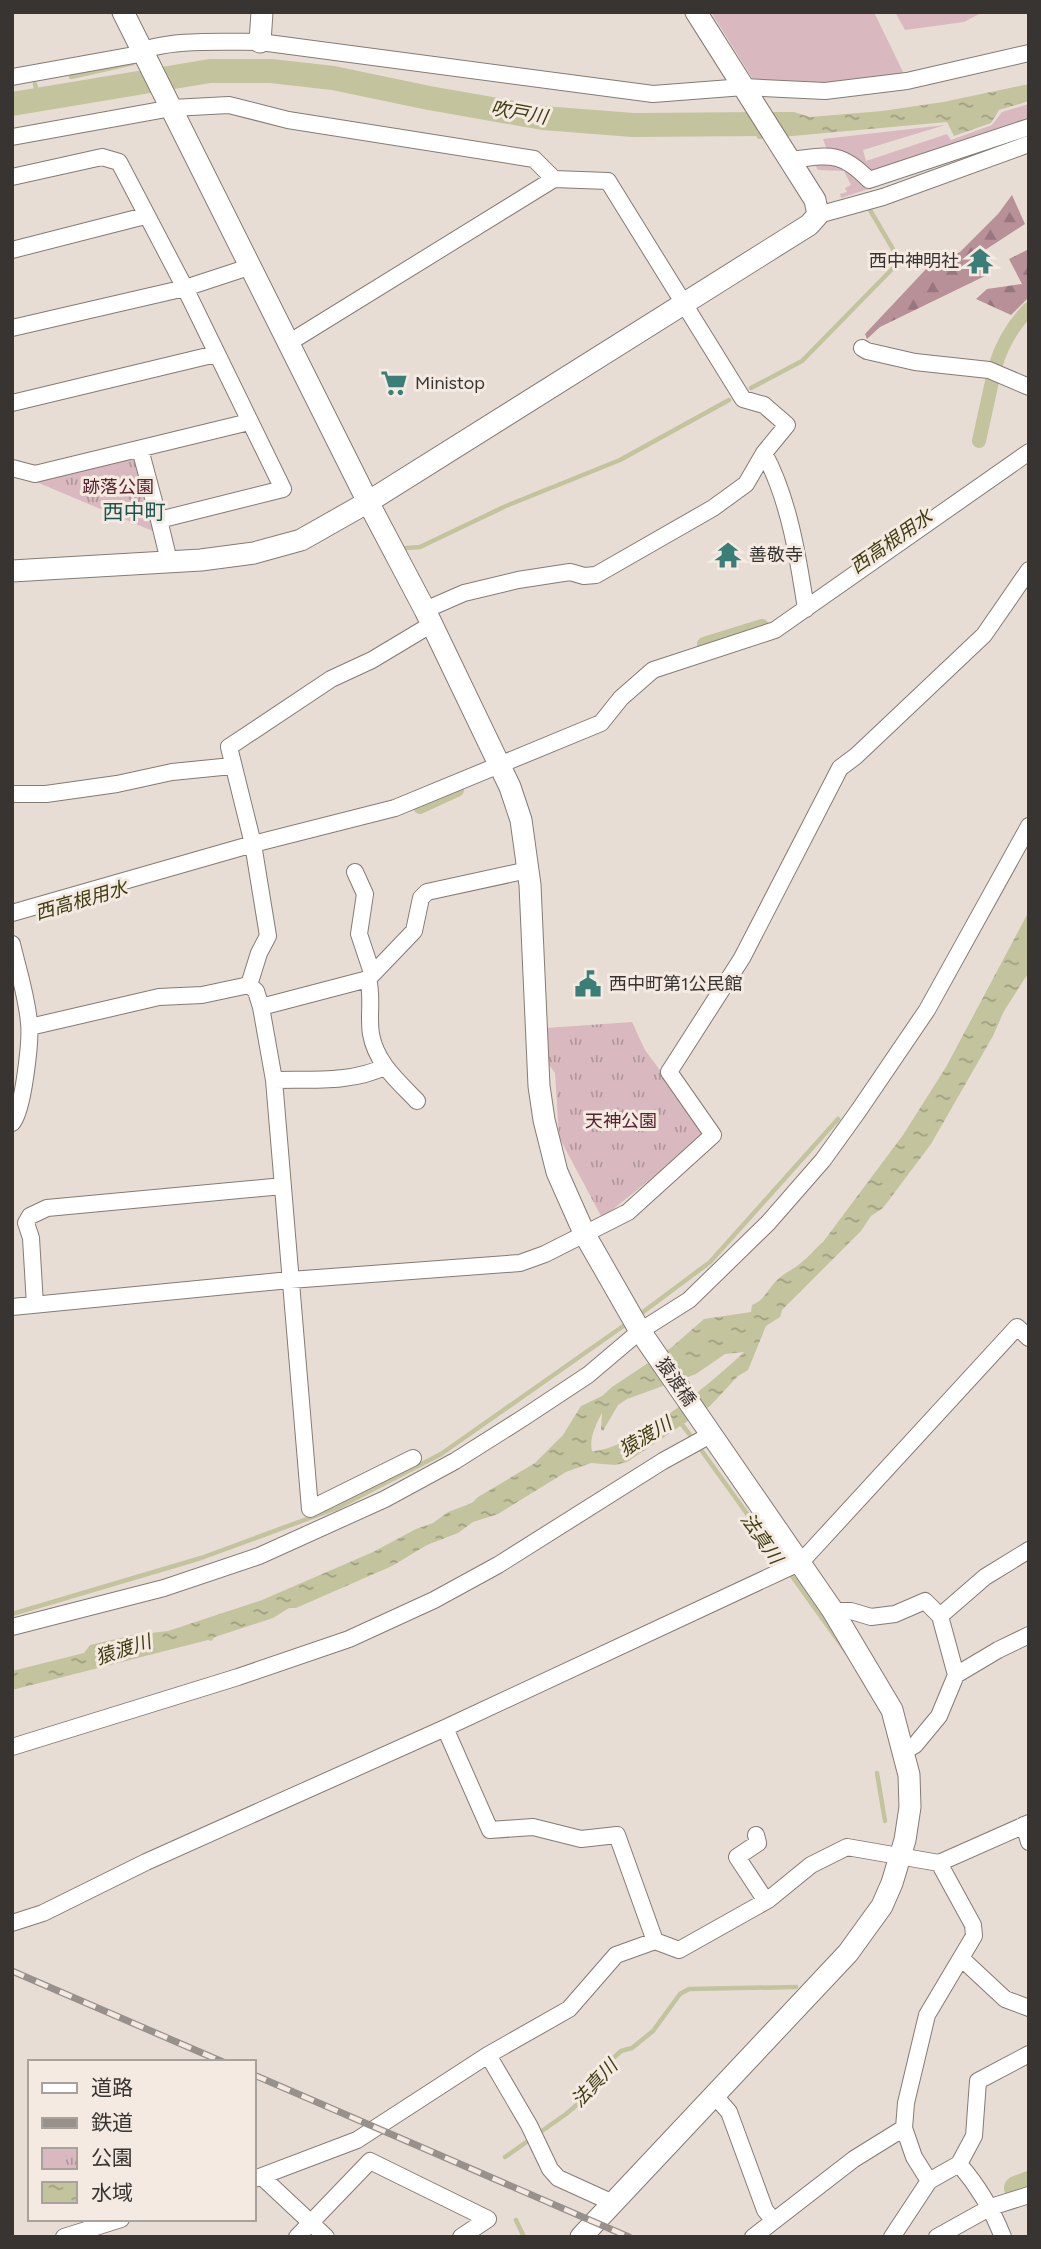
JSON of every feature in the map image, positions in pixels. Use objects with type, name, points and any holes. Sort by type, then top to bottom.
[{"type":"street","name":"猿渡橋","points":[[123,12],[501,763],[520,820],[528,870],[539,1086],[544,1120],[557,1172],[585,1235],[701,1440],[791,1567],[833,1611],[892,1710],[904,1751],[909,1776],[910,1807],[901,1855],[881,1906],[848,1953],[581,2237]]},
{"type":"street","points":[[260,43],[262,12]]},
{"type":"street","points":[[696,12],[815,200],[818,215]]},
{"type":"street","points":[[12,77],[134,55],[142,50],[196,42],[260,43],[653,94],[747,90],[825,91],[906,81],[1029,53]]},
{"type":"street","points":[[12,137],[172,108],[229,105],[288,120],[534,159],[554,178]]},
{"type":"street","points":[[789,157],[844,158],[869,180],[1029,127]]},
{"type":"street","points":[[12,571],[254,553],[301,540],[368,502],[810,225],[818,215],[883,197],[1029,144]]},
{"type":"street","points":[[12,177],[102,157],[119,162],[185,288],[283,488],[159,520]]},
{"type":"street","points":[[249,985],[259,953],[268,936],[253,844],[229,747],[331,679],[372,660],[464,593],[518,580],[570,572],[584,576],[596,575],[713,508],[746,484],[764,453],[787,425],[764,405],[743,399],[608,181],[554,178],[290,342]]},
{"type":"street","points":[[12,250],[145,216]]},
{"type":"street","points":[[12,328],[185,288],[252,266]]},
{"type":"street","points":[[862,348],[915,362],[989,370],[1029,387]]},
{"type":"street","points":[[12,403],[216,354]]},
{"type":"street","points":[[12,468],[35,474],[249,422]]},
{"type":"street","points":[[140,449],[169,561]]},
{"type":"street","points":[[12,913],[253,844],[395,808],[601,723],[621,698],[653,670],[775,630],[1029,452]]},
{"type":"street","points":[[764,453],[779,487],[799,564],[806,609]]},
{"type":"street","points":[[12,1307],[290,1280],[520,1262],[545,1254],[628,1212],[713,1135],[669,1072],[742,958],[840,768],[984,635],[1029,570]]},
{"type":"street","points":[[12,794],[46,794],[117,784],[172,772],[232,766]]},
{"type":"street","points":[[12,1627],[164,1588],[259,1556],[385,1499],[454,1461],[534,1411],[588,1375],[640,1331],[689,1300],[768,1223],[823,1160],[927,1010],[1029,826]]},
{"type":"street","points":[[261,1007],[370,976],[382,967],[414,931],[421,898],[427,892],[528,870]]},
{"type":"street","points":[[355,872],[365,894],[359,934],[370,976],[371,1034],[384,1067],[417,1101]]},
{"type":"street","points":[[12,944],[30,1027],[21,1101],[12,1124]]},
{"type":"street","points":[[249,985],[256,991],[261,1007],[274,1080],[310,1509],[413,1458]]},
{"type":"street","points":[[30,1027],[159,997],[202,995],[249,985]]},
{"type":"street","points":[[274,1080],[351,1077],[370,1074],[384,1067]]},
{"type":"street","points":[[35,1305],[31,1238],[26,1223],[30,1216],[47,1208],[283,1186]]},
{"type":"street","points":[[12,1923],[43,1913],[146,1862],[445,1728],[791,1567],[1017,1327],[1029,1338]]},
{"type":"street","points":[[12,1747],[238,1677],[349,1639],[434,1600],[498,1565],[701,1440]]},
{"type":"street","points":[[940,1616],[985,1577],[1029,1550]]},
{"type":"street","points":[[833,1611],[850,1611],[871,1617],[895,1614],[925,1601],[940,1616],[956,1675]]},
{"type":"street","points":[[904,1751],[915,1745],[939,1716],[956,1675],[1029,1634]]},
{"type":"street","points":[[445,1728],[490,1830],[533,1827],[581,1839],[617,1835],[654,1941]]},
{"type":"street","points":[[326,2237],[311,2221],[258,2178],[356,2140],[488,2056],[569,2009],[616,1955],[654,1941],[679,1950],[766,1901],[811,1865],[847,1847],[939,1863],[1026,1824],[1029,1842]]},
{"type":"street","points":[[756,1835],[758,1843],[737,1857],[766,1901]]},
{"type":"street","points":[[929,2180],[914,2157],[904,2128],[906,2103],[927,2015],[974,1936],[973,1925],[939,1863]]},
{"type":"street","points":[[961,1958],[1005,1999],[1029,2008]]},
{"type":"street","points":[[892,2237],[929,2180],[959,2164],[974,2136],[978,2081],[1029,2054]]},
{"type":"street","points":[[488,2056],[530,2125],[550,2169],[558,2178],[614,2203]]},
{"type":"street","points":[[715,2096],[729,2112],[765,2210],[773,2220]]},
{"type":"street","points":[[753,2237],[854,2159],[904,2128]]},
{"type":"street","points":[[297,2237],[370,2161],[488,2220],[461,2237]]},
{"type":"street","points":[[959,2164],[977,2184],[991,2207],[1003,2237]]},
{"type":"street","points":[[937,2237],[991,2207],[1029,2195]]},
{"type":"street","points":[[64,2237],[86,2233],[116,2221]]},
{"type":"green space","points":[[711,12],[874,12],[904,74],[826,84],[758,83],[752,78]]},
{"type":"green space","points":[[895,12],[983,12],[964,22],[905,30]]},
{"type":"green space","points":[[1029,104],[1029,137],[841,198],[840,194],[847,192],[845,188],[851,185],[844,171],[818,170],[808,152],[828,153],[823,139],[945,125],[863,150],[866,161],[947,134],[951,140],[992,125],[1002,112]]},
{"type":"green space","points":[[1012,195],[1025,224],[985,250],[987,275],[880,327],[867,339],[865,334],[927,268],[960,252],[998,214]]},
{"type":"green space","points":[[1029,249],[1029,297],[1011,315],[976,299],[987,289],[1022,284],[1009,259]]},
{"type":"green space","name":"跡落公園","points":[[132,457],[137,460],[155,532],[34,481]]},
{"type":"green space","name":"天神公園","points":[[632,1022],[645,1050],[707,1134],[602,1218],[559,1137],[555,1073],[549,1065],[546,1028]]},
{"type":"water","points":[[1029,84],[1029,101],[999,110],[991,123],[954,136],[947,122],[758,139],[743,112],[794,112],[810,117],[882,111],[943,102]]},
{"type":"water","name":"猿渡川","points":[[1029,911],[1029,972],[1004,1011],[993,1036],[931,1144],[883,1208],[871,1216],[861,1231],[782,1310],[780,1317],[766,1326],[748,1370],[738,1376],[710,1406],[627,1462],[615,1465],[591,1463],[566,1472],[498,1514],[473,1522],[458,1533],[427,1545],[392,1566],[296,1608],[289,1608],[273,1618],[215,1637],[211,1641],[12,1690],[12,1671],[84,1653],[90,1645],[133,1635],[168,1631],[262,1600],[433,1523],[448,1512],[472,1503],[535,1463],[563,1435],[581,1406],[602,1396],[672,1347],[704,1319],[751,1312],[752,1305],[763,1298],[776,1281],[800,1264],[823,1242],[903,1135],[946,1067]],"holes":[[[744,1352],[650,1427],[609,1448],[592,1451],[592,1436],[602,1413],[603,1431],[618,1405],[627,1399],[696,1374],[725,1354]]]},
{"type":"waterway","points":[[71,77],[133,63]]},
{"type":"waterway","name":"吹戸川","points":[[12,104],[210,71],[271,71],[333,78],[543,118],[633,125],[781,124]]},
{"type":"waterway","points":[[35,84],[39,100]]},
{"type":"waterway","points":[[751,388],[802,361],[900,261],[870,210]]},
{"type":"waterway","name":"西高根用水","points":[[995,367],[1008,336],[1029,309]]},
{"type":"waterway","name":"西高根用水","points":[[979,441],[993,377]]},
{"type":"waterway","points":[[406,548],[420,547],[506,506],[620,460],[729,400]]},
{"type":"waterway","name":"西高根用水","points":[[704,644],[762,626]]},
{"type":"waterway","name":"西高根用水","points":[[420,807],[457,790]]},
{"type":"waterway","points":[[639,1315],[710,1262],[838,1119]]},
{"type":"waterway","points":[[12,1614],[201,1558],[337,1508],[441,1454],[629,1322]]},
{"type":"waterway","name":"法真川","points":[[680,1422],[694,1440]]},
{"type":"waterway","name":"法真川","points":[[699,1447],[784,1565]]},
{"type":"waterway","name":"法真川","points":[[789,1572],[847,1653]]},
{"type":"waterway","name":"法真川","points":[[877,1773],[885,1821]]},
{"type":"waterway","name":"法真川","points":[[505,2157],[585,2098],[599,2081],[607,2064],[621,2051],[632,2048],[653,2031],[680,1994],[689,1989],[796,1987]]},
{"type":"waterway","points":[[1016,2188],[1029,2183]]},
{"type":"waterway","name":"法真川","points":[[516,2220],[524,2237]]},
{"type":"railway","points":[[12,1971],[218,2060]]},
{"type":"railway","points":[[256,2076],[629,2237]]},
{"type":"place","name":"西中神明社","points":[[980,261]]},
{"type":"place","name":"Ministop","points":[[394,383]]},
{"type":"place","name":"善敬寺","points":[[728,555]]},
{"type":"place","name":"西中町第1公民館","points":[[588,984]]},
{"type":"district","name":"西中町","points":[[134,512]]}]
